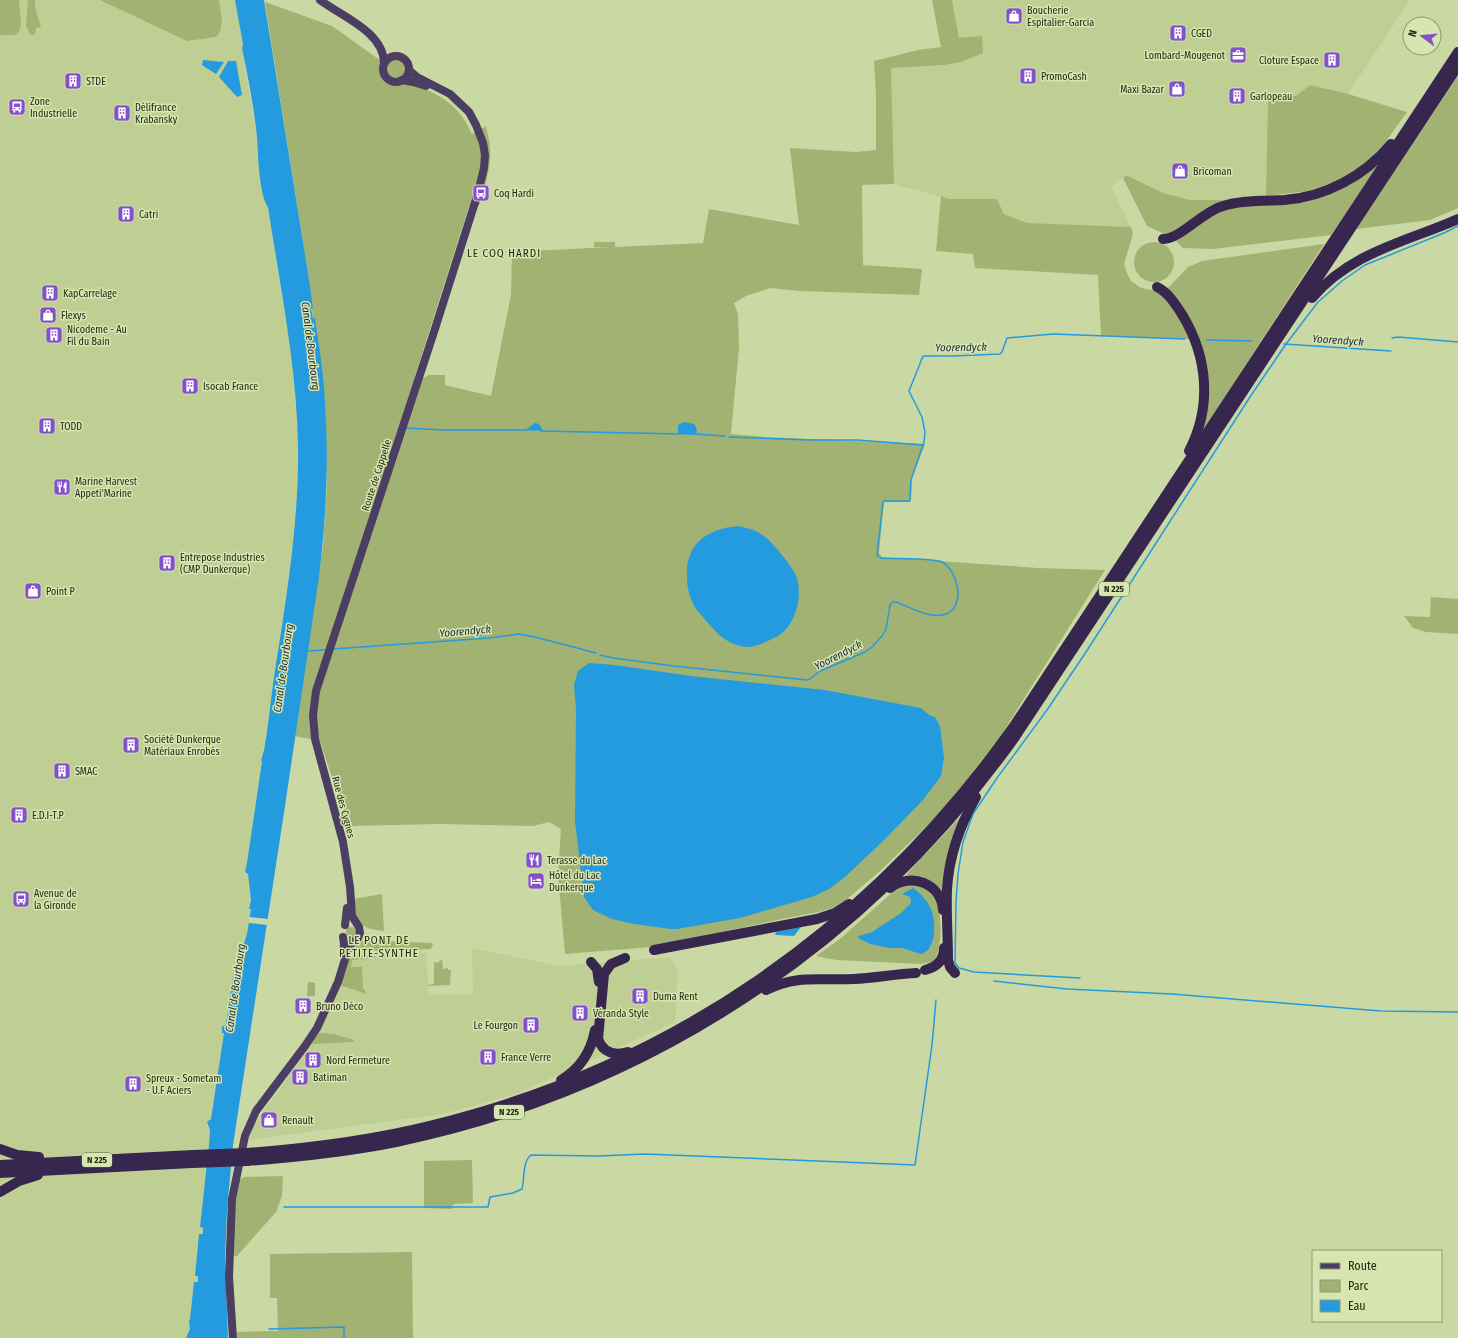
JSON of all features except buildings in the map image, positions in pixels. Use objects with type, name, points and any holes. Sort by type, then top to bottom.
[{"type":"highway","name":"N 225","points":[[248,1157],[377,1137],[429,1126],[497,1107],[555,1087],[605,1067],[699,1018],[758,981],[801,950],[848,911],[896,867],[947,812],[993,755],[1024,712],[1458,52]]},
{"type":"highway","name":"N 225","points":[[0,1165],[121,1159],[192,1159],[324,1153],[386,1144],[441,1132],[508,1112],[564,1092],[611,1072],[678,1038],[727,1010],[801,959],[856,914],[887,886],[926,847],[963,805],[1000,758],[1049,688],[1458,66]]},
{"type":"highway","points":[[1163,240],[1174,237],[1208,212],[1223,206],[1243,202],[1300,198],[1328,190],[1350,179],[1384,152],[1440,79]]},
{"type":"highway","points":[[1265,360],[1315,294],[1343,269],[1374,252],[1458,219]]},
{"type":"highway","points":[[1150,520],[1163,494],[1193,444],[1201,421],[1205,396],[1202,366],[1194,337],[1174,302],[1157,287]]},
{"type":"highway","points":[[955,972],[949,965],[948,951],[947,890],[950,866],[955,843],[972,804],[1000,758]]},
{"type":"highway","points":[[654,950],[824,917],[846,906],[885,874],[896,867]]},
{"type":"highway","points":[[727,1010],[770,988],[793,980],[853,979],[921,971],[933,968],[943,958],[943,905],[939,895],[932,887],[918,881],[902,881],[856,914]]},
{"type":"highway","points":[[936,971],[945,963],[948,951]]},
{"type":"highway","points":[[625,958],[610,965],[604,974],[598,1039],[606,1051],[615,1054],[626,1052],[699,1018]]},
{"type":"highway","points":[[497,1107],[560,1080],[569,1075],[580,1064],[589,1051],[594,1036],[601,970],[611,959]]},
{"type":"highway","points":[[591,962],[598,970],[599,982]]},
{"type":"highway","points":[[0,1149],[13,1155],[27,1157],[88,1157],[121,1159]]},
{"type":"highway","name":"N 225","points":[[0,1173],[99,1168],[192,1159]]},
{"type":"highway","points":[[0,1192],[16,1182],[33,1176],[99,1168]]},
{"type":"main road","points":[[320,0],[371,32],[386,48],[396,55],[406,59],[409,70],[407,76],[396,82],[388,79],[383,72],[383,54],[377,43],[355,22]]},
{"type":"main road","points":[[384,63],[388,58],[396,55]]},
{"type":"main road","points":[[409,70],[418,77],[450,94],[465,107],[473,118],[479,131],[483,154]]},
{"type":"main road","points":[[402,80],[418,83],[433,89],[456,104],[473,128],[483,154]]},
{"type":"main road","name":"Route de Cappelle","points":[[316,743],[313,711],[319,680],[431,341],[470,214],[480,175],[483,154]]},
{"type":"main road","name":"Rue des Cygnes","points":[[316,743],[342,836],[351,892],[352,914],[357,925]]},
{"type":"main road","name":"Rue des Cygnes","points":[[345,925],[347,915],[348,877]]},
{"type":"main road","points":[[233,1338],[230,1301],[232,1196],[244,1140],[253,1116],[305,1046],[317,1028],[325,1012],[340,978],[349,946],[358,938],[360,934],[360,929],[357,925],[352,923],[345,925],[342,931],[344,944],[341,964],[325,1012]]},
{"type":"main road","points":[[343,937],[348,941],[354,941]]},
{"type":"shaded area","points":[[0,0],[235,0],[257,138],[257,154],[263,193],[268,207],[289,338],[295,394],[298,445],[294,539],[247,863],[251,900],[249,909],[251,909],[247,934],[233,977],[211,1119],[207,1124],[210,1130],[209,1145],[200,1227],[203,1227],[203,1234],[199,1234],[195,1276],[198,1276],[198,1282],[195,1282],[190,1329],[186,1338],[0,1338]]},
{"type":"shaded area","points":[[952,0],[1410,0],[1348,94],[1310,85],[1296,96],[1268,98],[1266,196],[1227,200],[1190,200],[1163,193],[1126,175],[1111,187],[1131,227],[1027,223],[1004,214],[997,199],[949,199],[894,184],[891,68],[944,65],[961,62],[959,38]]},
{"type":"shaded area","points":[[472,948],[561,966],[670,957],[678,970],[675,1022],[516,1094],[443,1114],[249,1140],[255,1123],[305,1054],[325,1019],[350,956],[426,953],[429,995],[473,994]]},
{"type":"green space","points":[[0,0],[19,0],[21,24],[19,32],[15,35],[0,35]]},
{"type":"green space","points":[[28,0],[35,0],[35,7],[41,27],[36,28],[35,35],[30,34],[26,26]]},
{"type":"green space","points":[[100,0],[219,0],[222,19],[220,32],[216,37],[187,41]]},
{"type":"green space","points":[[932,0],[952,0],[959,38],[982,36],[983,53],[961,62],[944,65],[891,68],[894,184],[862,185],[863,265],[922,269],[919,295],[799,291],[770,288],[746,296],[734,303],[738,314],[739,348],[731,434],[925,444],[912,478],[911,502],[884,502],[879,553],[882,557],[1038,568],[1105,570],[1000,737],[954,796],[934,819],[880,871],[846,900],[832,908],[819,912],[651,947],[565,954],[558,875],[561,829],[549,822],[533,826],[440,824],[348,826],[320,741],[295,736],[323,547],[327,486],[325,404],[315,319],[313,319],[308,273],[265,2],[332,26],[381,61],[380,73],[382,78],[387,83],[395,85],[408,84],[423,88],[444,99],[461,115],[472,134],[486,126],[490,143],[490,163],[485,185],[479,206],[469,206],[415,376],[424,378],[429,375],[445,375],[445,385],[491,396],[511,295],[512,252],[610,247],[594,247],[594,242],[615,242],[615,247],[703,243],[709,209],[799,225],[790,148],[856,152],[876,150],[876,95],[874,61],[918,50],[941,47]]},
{"type":"green space","points":[[396,59],[403,62],[406,69],[403,76],[396,79],[389,76],[386,69],[389,62]]},
{"type":"green space","points":[[1458,76],[1458,208],[1430,220],[1356,229]]},
{"type":"green space","points":[[1310,85],[1348,94],[1407,112],[1384,144],[1369,160],[1341,180],[1308,191],[1266,196],[1268,98],[1296,96]]},
{"type":"green space","points":[[1378,164],[1331,235],[1213,249],[1183,248],[1176,241],[1214,211],[1244,205],[1289,203]]},
{"type":"green space","points":[[1126,175],[1163,193],[1190,200],[1227,200],[1210,206],[1167,235],[1147,226],[1123,178]]},
{"type":"green space","points":[[941,196],[949,199],[997,199],[1004,214],[1027,223],[1131,227],[1133,234],[1124,264],[1131,281],[1141,288],[1157,291],[1171,302],[1190,339],[1101,336],[1098,275],[975,268],[973,254],[936,251]]},
{"type":"green space","points":[[1150,242],[1158,242],[1165,245],[1171,251],[1174,262],[1171,273],[1165,279],[1158,282],[1150,282],[1143,279],[1137,273],[1134,266],[1134,258],[1137,251],[1143,245]]},
{"type":"green space","points":[[1324,244],[1200,435],[1206,373],[1168,288],[1188,267],[1202,261]]},
{"type":"green space","points":[[1431,597],[1458,599],[1458,634],[1426,632],[1413,628],[1404,616],[1430,617]]},
{"type":"green space","points":[[965,812],[944,899],[904,877]]},
{"type":"green space","points":[[905,885],[925,888],[933,896],[937,904],[941,925],[939,947],[937,956],[933,962],[921,964],[836,960],[816,956],[840,939],[895,890]]},
{"type":"green space","points":[[382,894],[384,931],[369,928],[360,923],[357,919],[354,907],[354,899]]},
{"type":"green space","points":[[351,927],[356,932],[351,937],[346,932]]},
{"type":"green space","points":[[364,940],[433,944],[431,949],[351,952],[354,947]]},
{"type":"green space","points":[[375,955],[375,958],[352,960],[351,967],[362,967],[363,988],[367,994],[340,985],[350,956]]},
{"type":"green space","points":[[442,960],[443,969],[448,968],[448,970],[451,970],[450,985],[428,986],[434,984],[434,962],[439,963],[439,961]]},
{"type":"green space","points":[[308,982],[315,983],[315,996],[307,996]]},
{"type":"green space","points":[[319,1033],[334,1034],[354,1040],[353,1042],[311,1044]]},
{"type":"green space","points":[[472,1160],[473,1203],[453,1204],[452,1209],[424,1208],[424,1161]]},
{"type":"green space","points":[[283,1176],[282,1196],[276,1212],[237,1256],[234,1256],[235,1199],[238,1181],[244,1177]]},
{"type":"green space","points":[[412,1252],[413,1338],[237,1338],[237,1332],[278,1331],[277,1298],[270,1298],[270,1254]]},
{"type":"water","name":"Canal de Bourbourg","points":[[235,0],[264,0],[308,273],[313,308],[311,309],[313,319],[315,318],[321,361],[327,447],[326,490],[319,577],[233,1145],[227,1210],[225,1260],[228,1338],[186,1338],[190,1329],[189,1321],[194,1282],[198,1282],[198,1276],[195,1276],[199,1234],[203,1234],[203,1228],[200,1227],[210,1130],[207,1122],[211,1119],[224,1033],[222,1033],[222,1027],[226,1024],[233,977],[247,934],[251,909],[249,909],[251,900],[248,874],[245,872],[261,761],[267,734],[290,566],[294,536],[298,477],[295,387],[283,297],[268,207],[261,184],[254,115]]},
{"type":"water","points":[[203,60],[224,62],[216,74],[202,65]]},
{"type":"water","points":[[228,61],[236,61],[242,95],[237,97],[219,77]]},
{"type":"water","points":[[684,422],[695,425],[697,429],[696,434],[678,434],[678,425]]},
{"type":"water","points":[[535,423],[539,424],[543,431],[525,430]]},
{"type":"water","points":[[738,526],[756,531],[765,537],[781,554],[795,573],[799,586],[798,604],[792,621],[787,628],[771,640],[752,647],[739,646],[719,635],[696,609],[689,594],[687,581],[687,565],[694,547],[700,540],[717,531]]},
{"type":"water","points":[[589,663],[615,665],[691,676],[825,690],[921,708],[929,715],[935,717],[940,726],[944,758],[941,776],[923,800],[845,877],[829,889],[812,897],[740,918],[677,929],[634,924],[612,919],[593,910],[584,897],[575,822],[576,709],[574,685],[578,671]]},
{"type":"water","points":[[913,888],[926,900],[933,914],[933,941],[926,951],[921,954],[902,948],[889,948],[870,944],[858,938],[859,936],[872,932],[901,913],[911,903],[910,897],[902,894]]},
{"type":"water","points":[[801,927],[794,936],[775,934],[776,932]]},
{"type":"pier","points":[[249,917],[268,919],[267,925],[249,923]]},
{"type":"waterway","points":[[1080,978],[974,972],[959,968],[955,963],[958,874],[963,842],[973,814],[1086,652],[1250,397],[1286,344],[1318,302],[1342,281],[1365,265],[1458,226]]},
{"type":"waterway","name":"Yoorendyck","points":[[600,655],[674,666],[807,680],[820,671],[865,652],[872,647],[886,629],[890,605],[893,602],[927,614],[946,614],[952,610],[958,597],[956,580],[948,566],[937,561],[881,558],[877,555],[883,502],[909,501],[911,480],[924,442],[925,432],[922,417],[909,391],[923,356],[1000,354],[1007,338],[1053,334],[1185,339]]},
{"type":"waterway","name":"Yoorendyck","points":[[1392,338],[1398,337],[1458,342]]},
{"type":"waterway","name":"Yoorendyck","points":[[1207,340],[1252,341]]},
{"type":"waterway","name":"Yoorendyck","points":[[1284,344],[1391,351]]},
{"type":"waterway","points":[[405,428],[444,430],[527,430]]},
{"type":"waterway","points":[[541,431],[679,434]]},
{"type":"waterway","points":[[695,434],[725,436]]},
{"type":"waterway","points":[[729,437],[857,440],[923,445]]},
{"type":"waterway","name":"Yoorendyck","points":[[333,649],[489,638],[519,634],[596,653]]},
{"type":"waterway","name":"Yoorendyck","points":[[307,651],[325,650]]},
{"type":"waterway","points":[[994,981],[1067,989],[1172,994],[1381,1011],[1458,1012]]},
{"type":"waterway","points":[[284,1207],[488,1207],[490,1197],[513,1193],[522,1189],[526,1162],[531,1155],[599,1156],[645,1154],[915,1165],[932,1045],[936,1000]]},
{"type":"waterway","points":[[269,1329],[344,1327],[344,1338]]},
{"type":"place","name":"Boucherie Espitalier-Garcia","points":[[1014,16]]},
{"type":"place","name":"CGED","points":[[1178,33]]},
{"type":"place","name":"Lombard-Mougenot","points":[[1238,55]]},
{"type":"place","name":"Cloture Espace","points":[[1332,60]]},
{"type":"place","name":"PromoCash","points":[[1028,76]]},
{"type":"place","name":"STDE","points":[[73,81]]},
{"type":"place","name":"Maxi Bazar","points":[[1177,89]]},
{"type":"place","name":"Garlopeau","points":[[1237,96]]},
{"type":"place","name":"Zone Industrielle","points":[[17,107]]},
{"type":"place","name":"Délifrance Krabansky","points":[[122,113]]},
{"type":"place","name":"Bricoman","points":[[1180,171]]},
{"type":"place","name":"Coq Hardi","points":[[481,193]]},
{"type":"place","name":"Catri","points":[[126,214]]},
{"type":"place","name":"KapCarrelage","points":[[50,293]]},
{"type":"place","name":"Flexys","points":[[48,315]]},
{"type":"place","name":"Nicodeme - Au Fil du Bain","points":[[54,335]]},
{"type":"place","name":"Isocab France","points":[[190,386]]},
{"type":"place","name":"TODD","points":[[47,426]]},
{"type":"place","name":"Marine Harvest Appeti'Marine","points":[[62,487]]},
{"type":"place","name":"Entrepose Industries (CMP Dunkerque)","points":[[167,563]]},
{"type":"place","name":"Point P","points":[[33,591]]},
{"type":"place","name":"Société Dunkerque Matériaux Enrobés","points":[[131,745]]},
{"type":"place","name":"SMAC","points":[[62,771]]},
{"type":"place","name":"E.D.I-T.P","points":[[19,815]]},
{"type":"place","name":"Terasse du Lac","points":[[534,860]]},
{"type":"place","name":"Hôtel du Lac Dunkerque","points":[[536,881]]},
{"type":"place","name":"Avenue de la Gironde","points":[[21,899]]},
{"type":"place","name":"Duma Rent","points":[[640,996]]},
{"type":"place","name":"Bruno Déco","points":[[303,1006]]},
{"type":"place","name":"Véranda Style","points":[[580,1013]]},
{"type":"place","name":"Le Fourgon","points":[[531,1025]]},
{"type":"place","name":"France Verre","points":[[488,1057]]},
{"type":"place","name":"Nord Fermeture","points":[[313,1060]]},
{"type":"place","name":"Batiman","points":[[300,1077]]},
{"type":"place","name":"Spreux - Sometam - U.F Aciers","points":[[133,1084]]},
{"type":"place","name":"Renault","points":[[269,1120]]},
{"type":"district","name":"LE COQ HARDI","points":[[504,253]]},
{"type":"district","name":"LE PONT DE PETITE-SYNTHE","points":[[379,946]]}]
